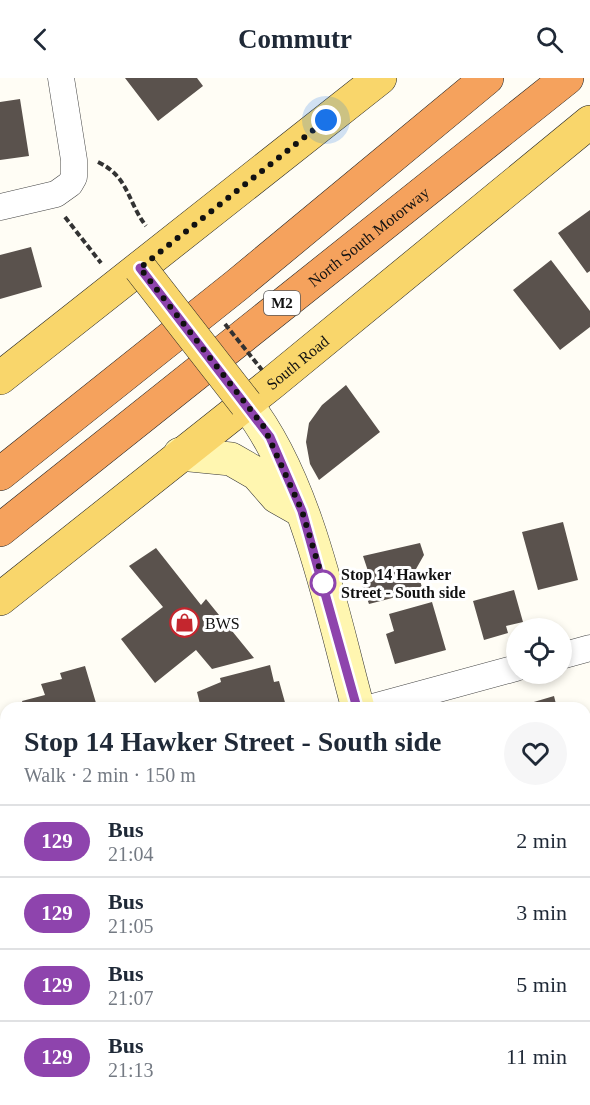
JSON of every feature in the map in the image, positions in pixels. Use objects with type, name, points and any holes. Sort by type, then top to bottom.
[{"type":"highway","name":"M2","points":[[0,474],[237,285],[488,78]]},
{"type":"highway","name":"North South Motorway","points":[[0,530],[567,78]]},
{"type":"main road","points":[[0,378],[380,78]]},
{"type":"main road","name":"South Road","points":[[0,599],[180,454],[246,404],[590,122]]},
{"type":"main road","points":[[140,268],[246,404]]},
{"type":"street","points":[[0,207],[63,189],[75,168],[61,78]]},
{"type":"street","points":[[246,404],[270,437],[302,511],[355,702]]},
{"type":"street","points":[[180,454],[231,459],[257,474],[277,497],[302,511]]},
{"type":"street","points":[[572,653],[590,648]]},
{"type":"street","points":[[391,702],[506,671]]},
{"type":"path","points":[[73,151],[113,170],[124,182],[140,217],[148,228]]},
{"type":"path","points":[[63,189],[63,215],[103,265]]},
{"type":"building","points":[[125,78],[197,78],[203,86],[158,121]]},
{"type":"building","points":[[20,99],[29,156],[0,160],[0,102]]},
{"type":"building","points":[[590,210],[590,271],[587,273],[558,233]]},
{"type":"building","points":[[31,247],[42,287],[0,299],[0,255]]},
{"type":"building","points":[[551,260],[590,311],[590,327],[560,350],[513,290]]},
{"type":"building","points":[[346,385],[380,432],[319,480],[310,464],[306,442],[309,423],[322,405]]},
{"type":"building","points":[[563,522],[578,580],[538,590],[522,532]]},
{"type":"building","points":[[420,543],[424,555],[416,569],[423,590],[369,604],[359,577],[369,574],[363,556]]},
{"type":"building","name":"BWS","points":[[156,548],[201,605],[206,599],[254,658],[212,669],[196,650],[155,683],[121,639],[163,607],[129,566]]},
{"type":"building","points":[[514,590],[522,618],[506,618],[506,634],[484,640],[473,601]]},
{"type":"building","points":[[432,602],[446,650],[395,664],[386,634],[394,631],[389,614]]},
{"type":"building","points":[[270,665],[274,682],[279,681],[285,702],[200,702],[197,692],[221,682],[220,678]]},
{"type":"building","points":[[85,666],[96,702],[22,702],[45,695],[41,684],[62,679],[60,673]]},
{"type":"building","points":[[554,696],[556,702],[534,702]]},
{"type":"bus line","name":"129","points":[[140,268],[270,437],[302,511],[332,609],[355,702]]},
{"type":"place","name":"Stop 14 Hawker Street - South side","points":[[323,583]]},
{"type":"place","name":"BWS","points":[[184,623]]},
{"type":"route","points":[[323,583],[326,590],[302,511],[270,437],[140,268],[326,120]]}]
